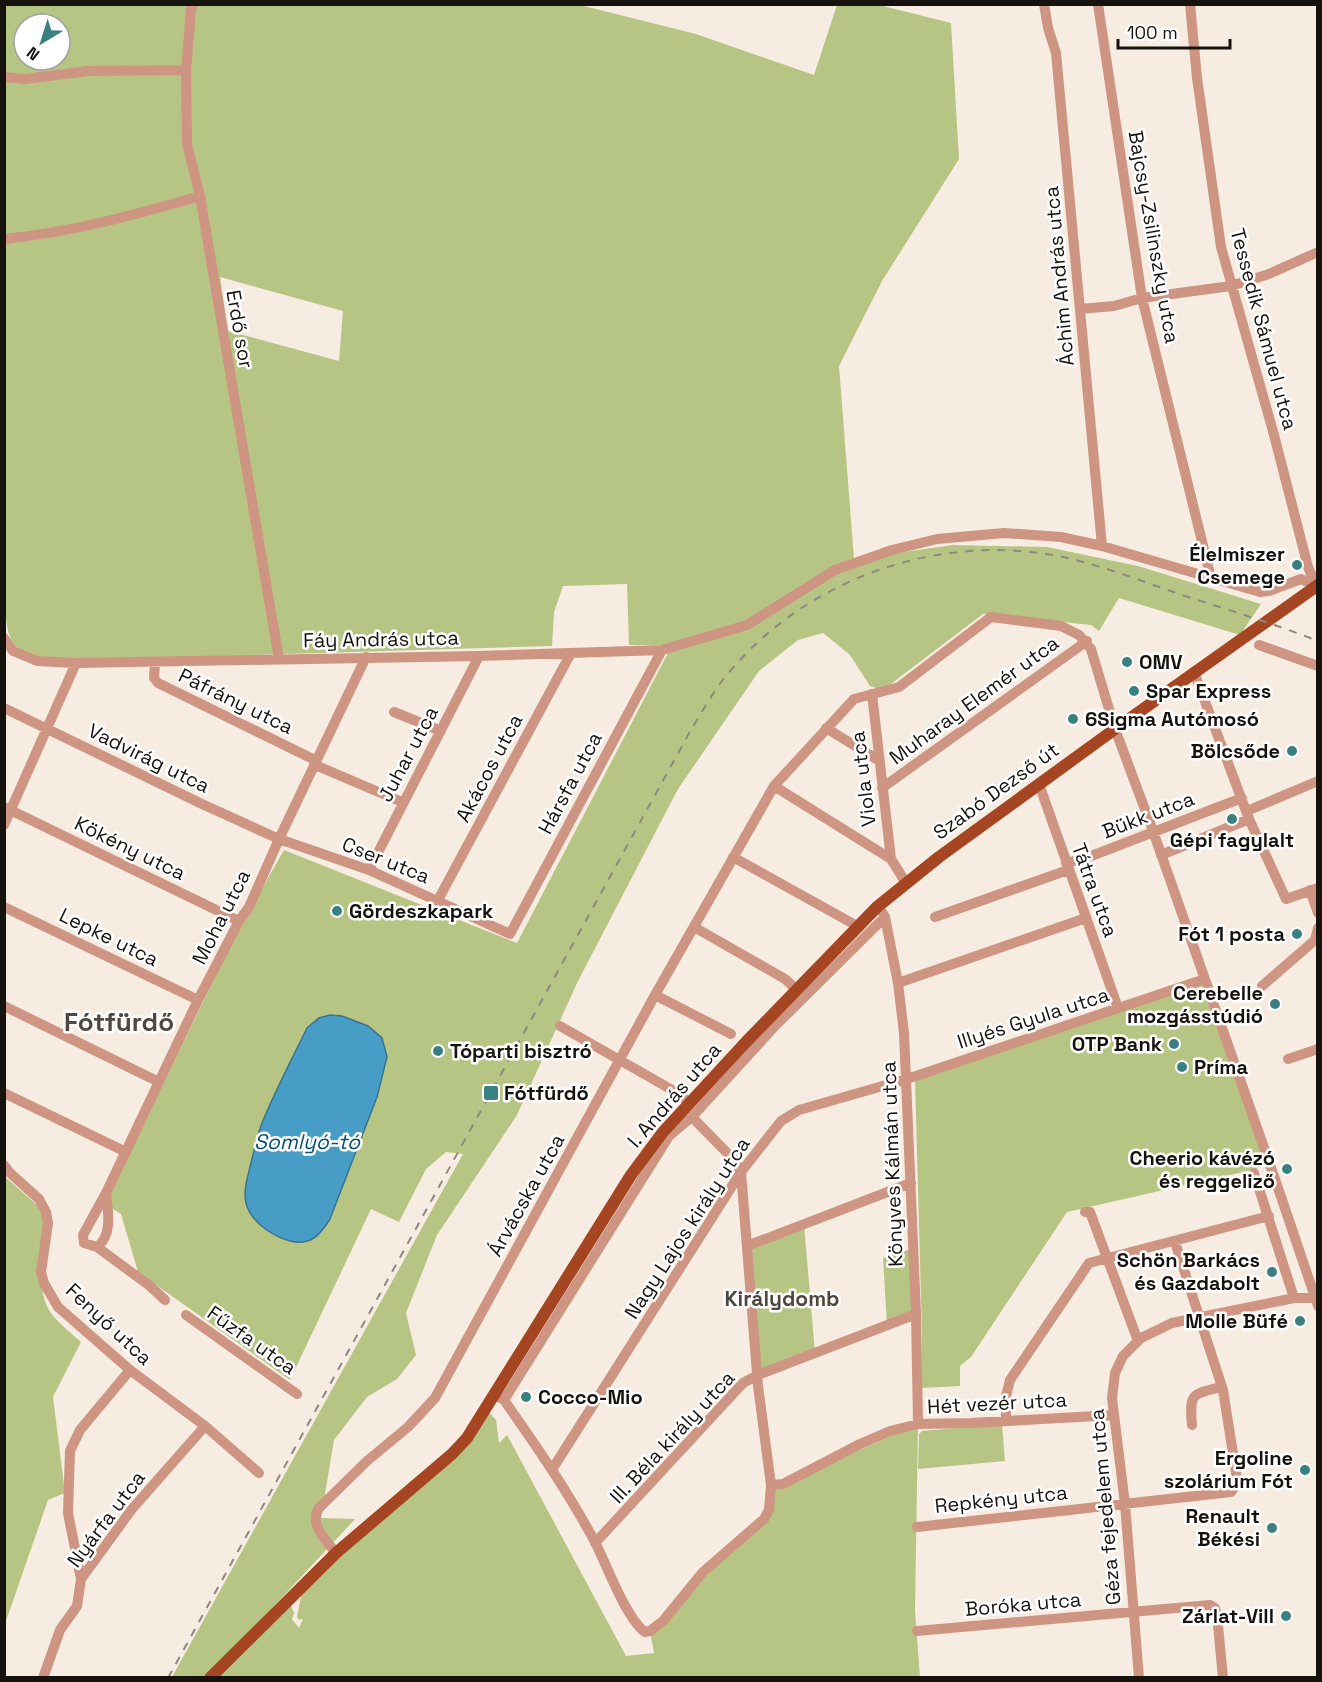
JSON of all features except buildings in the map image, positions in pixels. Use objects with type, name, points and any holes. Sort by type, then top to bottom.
[{"type":"main road","name":"Szabó Dezső út","points":[[881,912],[906,883],[1114,729],[1317,585]]},
{"type":"main road","name":"I. András utca","points":[[500,1398],[631,1175],[663,1132],[689,1102],[859,927],[881,912]]},
{"type":"main road","points":[[210,1677],[336,1553],[452,1454],[500,1398]]},
{"type":"street","name":"Erdő sor","points":[[193,4],[186,70],[187,144],[200,196],[279,659]]},
{"type":"street","name":"Áchim András utca","points":[[1044,4],[1048,28],[1056,53],[1102,546]]},
{"type":"street","name":"Bajcsy-Zsilinszky utca","points":[[1098,4],[1142,298],[1211,578]]},
{"type":"street","name":"Tessedik Sámuel utca","points":[[1190,4],[1197,78],[1221,247],[1274,435],[1308,567],[1317,585]]},
{"type":"street","points":[[4,76],[24,79],[88,71],[186,70]]},
{"type":"street","points":[[4,239],[46,235],[118,220],[200,196]]},
{"type":"street","points":[[1080,309],[1114,306],[1142,298],[1232,286],[1269,274],[1317,252]]},
{"type":"street","name":"Fáy András utca","points":[[14,651],[37,661],[155,663],[662,650],[747,625],[835,570],[892,550],[937,539],[1004,533],[1061,537],[1102,546],[1260,592],[1301,579],[1317,585]]},
{"type":"street","name":"Árvácska utca","points":[[336,1553],[315,1525],[318,1509],[366,1461],[408,1427],[435,1398],[655,995],[774,786],[854,699],[899,687],[991,617],[1061,626],[1079,634],[1087,641]]},
{"type":"street","points":[[4,638],[14,651],[4,658]]},
{"type":"street","points":[[1087,641],[1095,659],[1114,729],[1153,831],[1314,1281],[1317,1302]]},
{"type":"street","name":"Muharay Elemér utca","points":[[882,788],[1087,641]]},
{"type":"street","points":[[1259,645],[1317,666]]},
{"type":"street","name":"Hársfa utca","points":[[510,934],[662,650]]},
{"type":"street","name":"Akácos utca","points":[[438,900],[572,653]]},
{"type":"street","name":"Juhar utca","points":[[369,870],[479,656]]},
{"type":"street","name":"Moha utca","points":[[106,1193],[108,1218],[103,1242],[97,1247],[84,1244],[83,1235],[106,1193],[198,1000],[239,921],[249,907],[366,657]]},
{"type":"street","points":[[4,825],[8,809],[48,728],[76,663]]},
{"type":"street","name":"Páfrány utca","points":[[155,663],[154,678],[158,682],[316,763]]},
{"type":"street","points":[[1194,672],[1248,815],[1286,899],[1314,889],[1317,913]]},
{"type":"street","name":"Viola utca","points":[[872,694],[891,859]]},
{"type":"street","name":"Vadvirág utca","points":[[4,708],[279,839]]},
{"type":"street","points":[[394,712],[441,731]]},
{"type":"street","points":[[826,728],[878,760]]},
{"type":"street","points":[[316,763],[402,802]]},
{"type":"street","name":"Bükk utca","points":[[1161,855],[1317,781]]},
{"type":"street","name":"Tátra utca","points":[[1039,784],[1118,1008]]},
{"type":"street","points":[[774,786],[891,859],[906,883]]},
{"type":"street","name":"Bükk utca","points":[[935,916],[1242,798]]},
{"type":"street","name":"Kökény utca","points":[[8,809],[239,921]]},
{"type":"street","name":"Cser utca","points":[[279,839],[369,870],[510,934]]},
{"type":"street","points":[[733,857],[859,927]]},
{"type":"street","name":"Lepke utca","points":[[4,907],[198,1000]]},
{"type":"street","name":"Könyves Kálmán utca","points":[[881,912],[898,983],[907,1079],[918,1424]]},
{"type":"street","name":"I. András utca","points":[[500,1398],[669,1136],[692,1117],[881,912]]},
{"type":"street","points":[[898,983],[1086,918]]},
{"type":"street","points":[[694,927],[785,979],[797,990]]},
{"type":"street","points":[[1262,986],[1315,940],[1317,928]]},
{"type":"street","name":"Illyés Gyula utca","points":[[907,1079],[1205,979]]},
{"type":"street","points":[[655,995],[731,1034]]},
{"type":"street","points":[[4,1006],[159,1082]]},
{"type":"street","points":[[560,1026],[681,1095],[689,1102]]},
{"type":"street","points":[[1288,1059],[1317,1049]]},
{"type":"street","name":"Nagy Lajos király utca","points":[[553,1468],[741,1172],[781,1120],[799,1110],[907,1079]]},
{"type":"street","points":[[4,1093],[126,1152]]},
{"type":"street","points":[[500,1398],[553,1468],[595,1543],[634,1621],[645,1632],[650,1631],[667,1616],[703,1572],[764,1519],[769,1510],[771,1485],[758,1375],[741,1172],[734,1161],[692,1117]]},
{"type":"street","name":"Fenyő utca","points":[[4,1165],[39,1199],[46,1212],[48,1223],[41,1272],[44,1283],[58,1306],[130,1370],[205,1426],[259,1473]]},
{"type":"street","points":[[1254,1173],[1294,1298]]},
{"type":"street","points":[[747,1246],[911,1183]]},
{"type":"street","points":[[1085,1212],[1090,1212],[1138,1341]]},
{"type":"street","points":[[1006,1421],[1006,1396],[1010,1380],[1089,1263],[1269,1216]]},
{"type":"street","name":"Repkény utca","points":[[917,1527],[1231,1491],[1237,1479],[1222,1387],[1175,1242]]},
{"type":"street","points":[[97,1247],[150,1286],[165,1300]]},
{"type":"street","name":"Géza fejedelem utca","points":[[1138,1677],[1125,1504],[1112,1398],[1115,1373],[1123,1356],[1138,1341],[1172,1323],[1294,1298],[1317,1302]]},
{"type":"street","name":"III. Béla király utca","points":[[595,1543],[743,1383],[758,1375],[916,1314]]},
{"type":"street","name":"Fűzfa utca","points":[[186,1315],[297,1394]]},
{"type":"street","points":[[81,1579],[68,1513],[70,1451],[80,1430],[130,1370]]},
{"type":"street","points":[[1192,1425],[1193,1398],[1198,1393],[1222,1387]]},
{"type":"street","name":"Hét vezér utca","points":[[771,1485],[783,1484],[890,1431],[918,1424],[1114,1415]]},
{"type":"street","name":"Nyárfa utca","points":[[43,1677],[60,1630],[77,1606],[81,1579],[132,1509],[205,1426]]},
{"type":"street","name":"Boróka utca","points":[[916,1631],[1210,1605],[1215,1608],[1217,1615],[1223,1677]]},
{"type":"green space","points":[[4,5],[580,5],[696,34],[814,75],[837,5],[879,5],[951,23],[959,159],[882,281],[839,366],[854,559],[953,545],[1047,547],[1138,566],[1261,604],[1240,635],[1119,598],[1099,631],[1091,625],[983,614],[883,690],[870,686],[850,655],[823,633],[798,640],[759,671],[678,789],[578,981],[517,1115],[437,1235],[406,1313],[416,1355],[397,1379],[367,1397],[334,1440],[321,1518],[355,1519],[247,1635],[203,1677],[172,1677],[463,1154],[446,1152],[426,1169],[399,1222],[371,1209],[290,1380],[138,1272],[121,1214],[105,1204],[235,936],[284,850],[517,943],[668,653],[661,645],[629,645],[627,584],[563,586],[554,612],[552,646],[54,660],[24,653],[11,639],[4,602]],"holes":[[[220,277],[343,311],[339,361],[228,331]],[[377,1097],[330,1219],[313,1239],[294,1242],[257,1221],[250,1213],[246,1202]]]},
{"type":"green space","points":[[1201,985],[1270,1164],[1067,1212],[971,1357],[960,1366],[960,1386],[921,1388],[922,1335],[915,1080]]},
{"type":"green space","points":[[4,1176],[52,1218],[42,1269],[43,1295],[54,1317],[81,1342],[53,1397],[65,1493],[48,1500],[5,1624]]},
{"type":"green space","points":[[804,1224],[815,1353],[758,1375],[747,1246]]},
{"type":"green space","points":[[914,1248],[916,1314],[887,1325],[883,1258]]},
{"type":"green space","points":[[487,1410],[496,1420],[499,1443],[507,1435],[626,1656],[654,1653],[650,1631],[764,1519],[771,1485],[802,1475],[918,1424],[915,1611],[920,1677],[215,1678],[291,1605],[294,1613],[292,1619],[299,1628],[303,1619],[299,1620],[297,1617],[302,1591],[455,1454]]},
{"type":"green space","points":[[1002,1424],[1005,1461],[918,1469],[919,1434],[922,1431]]},
{"type":"water","name":"Somlyó-tó","points":[[330,1015],[342,1016],[368,1026],[382,1038],[387,1057],[377,1097],[330,1219],[314,1238],[304,1242],[290,1241],[269,1232],[252,1216],[246,1203],[246,1183],[262,1123],[307,1028],[319,1018]]},
{"type":"railway","points":[[168,1678],[692,728],[719,685],[749,651],[784,621],[821,596],[862,576],[905,562],[950,553],[995,550],[1040,553],[1097,566],[1318,641]]},
{"type":"place","name":"Élelmiszer Csemege","points":[[1297,565]]},
{"type":"place","name":"OMV","points":[[1127,662]]},
{"type":"place","name":"Spar Express","points":[[1134,691]]},
{"type":"place","name":"6Sigma Autómosó","points":[[1073,719]]},
{"type":"place","name":"Bölcsőde","points":[[1292,751]]},
{"type":"place","name":"Gépi fagylalt","points":[[1232,819]]},
{"type":"place","name":"Gördeszkapark","points":[[337,911]]},
{"type":"place","name":"Fót 1 posta","points":[[1297,934]]},
{"type":"place","name":"Cerebelle mozgásstúdió","points":[[1275,1004]]},
{"type":"place","name":"OTP Bank","points":[[1174,1044]]},
{"type":"place","name":"Tóparti bisztró","points":[[438,1051]]},
{"type":"place","name":"Príma","points":[[1182,1067]]},
{"type":"place","name":"Fótfürdő","points":[[491,1093]]},
{"type":"place","name":"Cheerio kávézó és reggeliző","points":[[1287,1169]]},
{"type":"place","name":"Schön Barkács és Gazdabolt","points":[[1272,1272]]},
{"type":"place","name":"Molle Büfé","points":[[1300,1321]]},
{"type":"place","name":"Cocco-Mio","points":[[526,1397]]},
{"type":"place","name":"Ergoline szolárium Fót","points":[[1305,1470]]},
{"type":"place","name":"Renault Békési","points":[[1272,1528]]},
{"type":"place","name":"Zárlat-Vill","points":[[1286,1616]]},
{"type":"district","name":"Fótfürdő","points":[[119,1022]]},
{"type":"district","name":"Királydomb","points":[[782,1298]]}]
